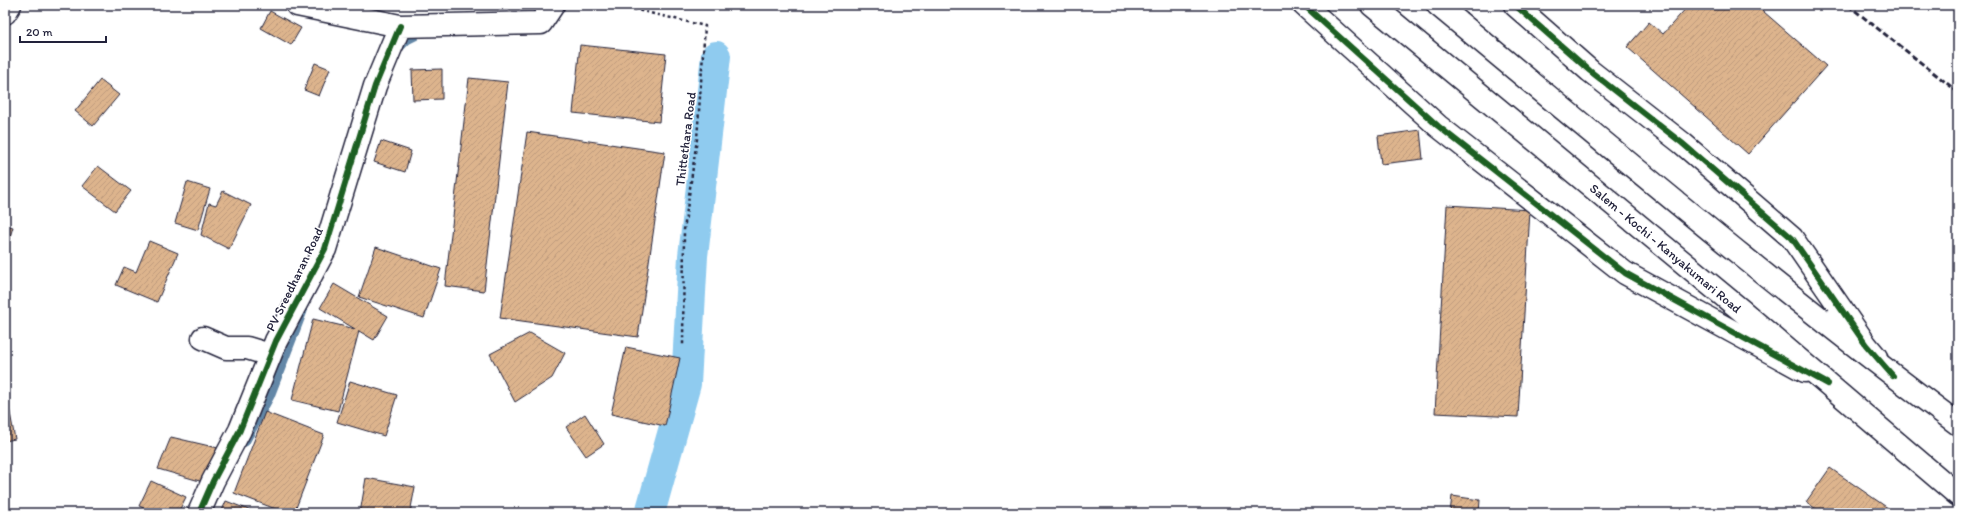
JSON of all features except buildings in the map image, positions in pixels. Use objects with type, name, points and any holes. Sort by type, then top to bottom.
[{"type":"main road","points":[[5,13],[10,5]]},
{"type":"main road","points":[[297,5],[400,26],[541,22],[553,5]]},
{"type":"main road","points":[[1304,5],[1438,126],[1625,273],[1828,384]]},
{"type":"main road","name":"Salem - Kochi - Kanyakumari Road","points":[[1372,5],[1828,384],[1958,495]]},
{"type":"main road","points":[[1438,5],[1748,261],[1893,376],[1958,424]]},
{"type":"main road","points":[[1515,5],[1590,71],[1682,143],[1792,238],[1866,345],[1893,376]]},
{"type":"main road","name":"PV Sreedharan Road","points":[[199,513],[213,481],[240,430],[276,341],[325,249],[375,86],[400,26]]},
{"type":"main road","points":[[203,338],[226,348],[247,348],[270,355]]},
{"type":"waterway","points":[[397,50],[407,40],[415,36],[420,28]]},
{"type":"waterway","points":[[650,513],[686,384],[693,256],[716,56]]},
{"type":"waterway","points":[[245,442],[270,396],[303,311]]},
{"type":"railway","points":[[1848,5],[1958,92]]},
{"type":"cycle path","points":[[1304,5],[1438,126],[1625,273],[1828,384]]},
{"type":"cycle path","points":[[1515,5],[1590,71],[1682,143],[1792,238],[1866,345],[1893,376]]},
{"type":"cycle path","points":[[199,513],[213,481],[240,430],[276,341],[325,249],[375,86],[400,26]]}]
